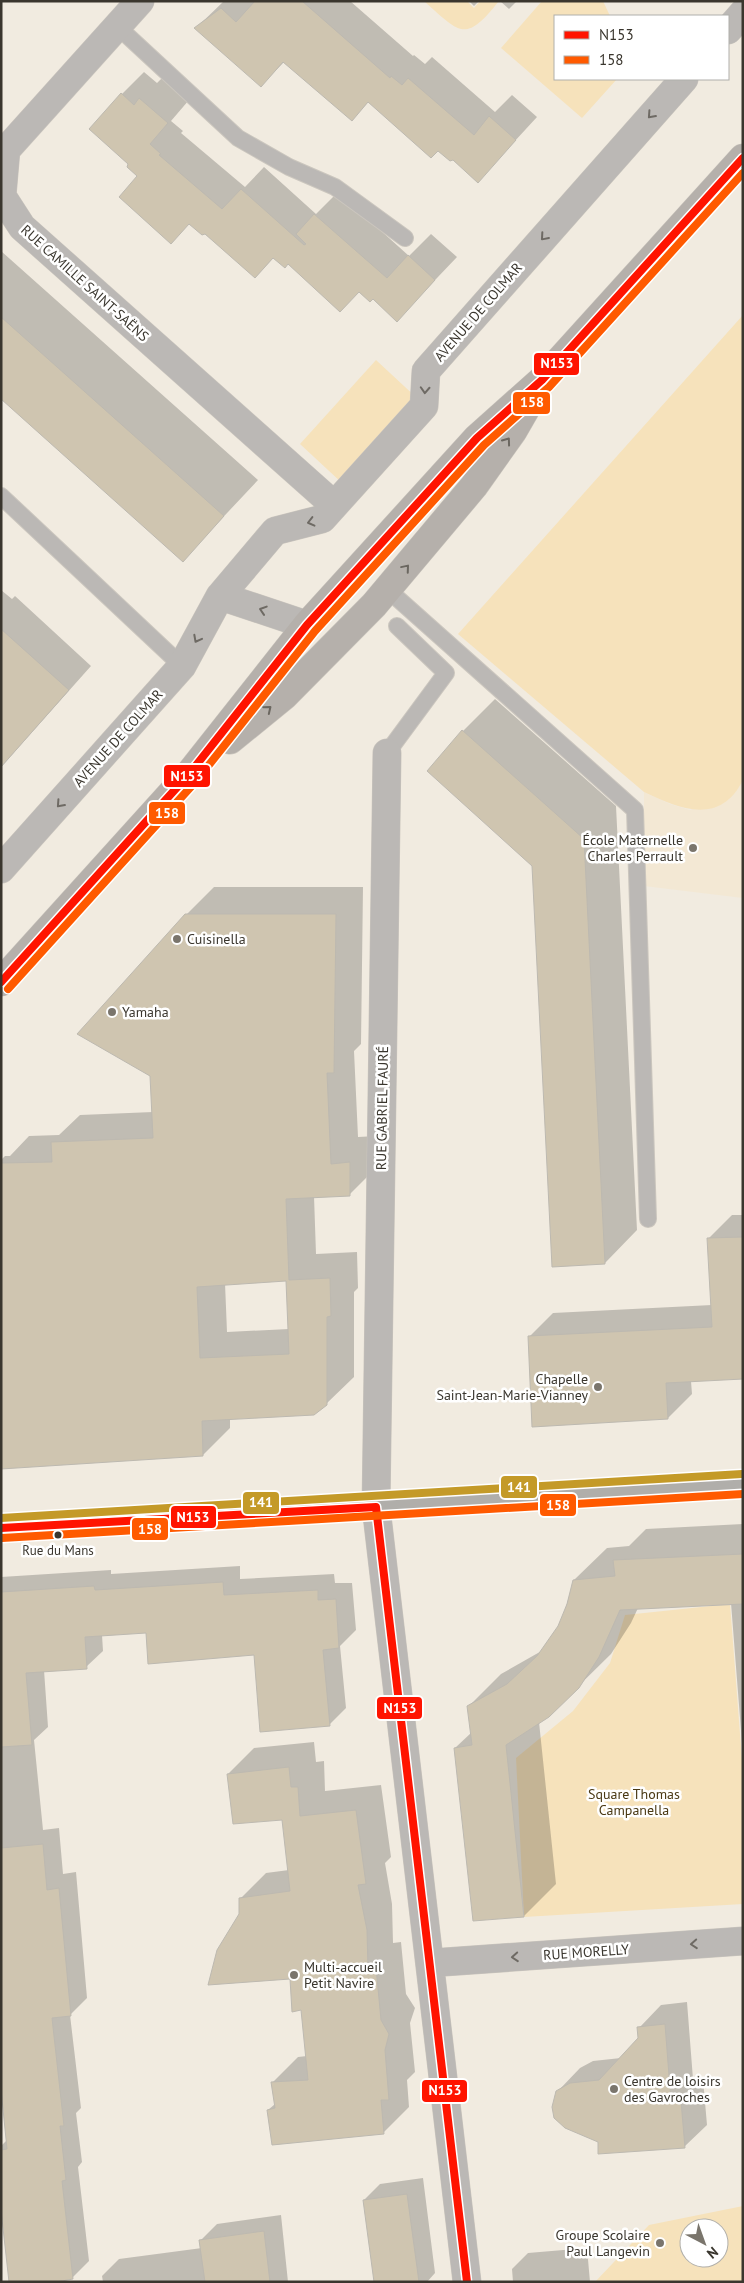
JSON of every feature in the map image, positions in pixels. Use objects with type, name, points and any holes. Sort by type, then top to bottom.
[{"type":"main road","points":[[1,982],[190,773],[307,625],[477,438],[542,380],[743,158]]},
{"type":"main road","points":[[190,773],[284,696],[357,624],[479,479],[513,431],[542,380]]},
{"type":"street","name":"RUE CAMILLE SAINT-SAËNS","points":[[140,1],[6,150],[2,196],[22,227],[334,505]]},
{"type":"street","points":[[729,29],[743,13]]},
{"type":"street","name":"AVENUE DE COLMAR","points":[[1,869],[182,666],[220,596],[274,531],[322,519],[424,406],[426,371],[683,80]]},
{"type":"street","points":[[220,596],[307,625]]},
{"type":"street","name":"RUE GABRIEL FAURÉ","points":[[387,753],[376,1507],[467,2282]]},
{"type":"street","points":[[1,1528],[743,1484]]},
{"type":"street","name":"RUE MORELLY","points":[[430,1963],[743,1941]]},
{"type":"lane","points":[[117,26],[238,138],[289,167],[335,187],[405,238]]},
{"type":"lane","points":[[1,496],[182,666]]},
{"type":"lane","points":[[388,589],[635,810],[648,1219]]},
{"type":"lane","points":[[387,753],[446,673],[397,626]]},
{"type":"shaded area","name":"École Maternelle Charles Perrault","points":[[743,780],[743,898],[644,886],[644,792],[670,804],[690,810],[739,787]]},
{"type":"green space","points":[[424,1],[467,1],[474,8],[480,1],[499,1],[478,24],[462,29],[446,21]]},
{"type":"green space","points":[[542,1],[603,1],[610,15],[554,15],[554,80],[616,80],[582,118],[501,48]]},
{"type":"green space","points":[[743,315],[743,780],[734,794],[723,804],[698,810],[671,804],[644,792],[458,634]]},
{"type":"green space","points":[[376,360],[418,399],[342,483],[300,444]]},
{"type":"green space","name":"Square Thomas Campanella","points":[[730,1604],[743,1773],[743,1904],[524,1917],[516,1758],[573,1711],[610,1663],[625,1615]]},
{"type":"green space","name":"Groupe Scolaire Paul Langevin","points":[[743,2206],[743,2282],[595,2282],[649,2225],[679,2219],[679,2268],[729,2268],[729,2218],[684,2218]]},
{"type":"building","points":[[255,1],[302,1],[390,78],[391,76],[402,85],[408,78],[474,135],[489,116],[516,140],[478,183],[453,160],[450,161],[438,151],[431,158],[368,102],[352,121],[283,62],[261,87],[194,28],[221,8],[236,22]]},
{"type":"building","points":[[121,93],[134,105],[139,98],[168,123],[150,144],[161,154],[159,155],[222,209],[241,189],[304,245],[306,244],[296,234],[314,214],[387,278],[408,255],[435,280],[397,322],[373,299],[370,302],[359,292],[340,312],[288,264],[285,268],[273,258],[255,278],[205,234],[202,235],[189,224],[171,244],[119,197],[137,176],[127,167],[128,164],[89,129]]},
{"type":"building","points":[[1,317],[224,516],[183,562],[1,399]]},
{"type":"building","points":[[1,629],[69,690],[1,767]]},
{"type":"building","points":[[462,730],[584,839],[605,1264],[552,1267],[532,866],[427,771]]},
{"type":"building","points":[[185,914],[336,914],[334,1073],[327,1073],[331,1164],[350,1162],[350,1196],[286,1199],[289,1280],[330,1278],[331,1316],[327,1317],[327,1405],[314,1415],[202,1421],[203,1456],[1,1469],[1,1163],[52,1162],[51,1142],[153,1138],[150,1076],[77,1034]],"holes":[[[286,1281],[289,1354],[200,1358],[197,1287]]]},
{"type":"building","name":"Chapelle Saint-Jean-Marie-Vianney","points":[[743,1237],[743,1379],[666,1383],[668,1419],[532,1427],[528,1336],[712,1327],[707,1238]]},
{"type":"building","points":[[743,1554],[743,1604],[620,1610],[599,1657],[579,1688],[549,1717],[506,1745],[524,1917],[473,1921],[454,1748],[472,1745],[467,1706],[507,1684],[537,1656],[558,1626],[567,1604],[573,1580],[615,1576],[613,1560]]},
{"type":"building","points":[[223,1582],[224,1595],[318,1590],[318,1600],[336,1599],[339,1648],[323,1650],[330,1726],[260,1732],[254,1655],[148,1664],[146,1633],[85,1637],[87,1669],[26,1673],[32,1745],[1,1747],[1,1592],[94,1586],[95,1590]]},
{"type":"building","name":"Multi-accueil Petit Navire","points":[[289,1767],[291,1787],[298,1787],[300,1816],[356,1810],[366,1884],[358,1885],[367,1930],[368,1968],[376,1967],[381,2020],[389,2034],[385,2050],[389,2100],[381,2100],[384,2134],[272,2145],[267,2110],[275,2108],[271,2082],[308,2080],[301,2010],[292,2012],[290,1979],[208,1985],[217,1950],[239,1914],[239,1898],[290,1891],[282,1820],[233,1824],[227,1774]]},
{"type":"building","points":[[43,1844],[47,1890],[59,1888],[71,2016],[52,2018],[64,2126],[60,2126],[66,2180],[62,2181],[73,2279],[56,2282],[9,2282],[1,2210],[1,2150],[7,2149],[1,2089],[1,1848]]},
{"type":"building","name":"Centre de loisirs des Gavroches","points":[[665,2024],[671,2101],[681,2101],[685,2148],[598,2154],[598,2142],[565,2128],[554,2118],[552,2107],[556,2091],[570,2083],[599,2080],[638,2038],[637,2027]]},
{"type":"building","points":[[407,2194],[419,2282],[374,2282],[363,2200]]},
{"type":"building","points":[[264,2231],[270,2282],[205,2282],[199,2240]]},
{"type":"transit line","name":"N153","points":[[1,982],[190,773],[307,625],[477,438],[542,380],[743,158]]},
{"type":"transit line","name":"158","points":[[8,989],[197,780],[315,631],[484,445],[549,387],[743,173]]},
{"type":"transit line","name":"141","points":[[1,1518],[742,1474]]},
{"type":"transit line","name":"158","points":[[2,1538],[743,1494]]},
{"type":"transit line","name":"N153","points":[[1,1528],[376,1507],[467,2282]]},
{"type":"place","name":"École Maternelle Charles Perrault","points":[[693,848]]},
{"type":"place","name":"Cuisinella","points":[[177,939]]},
{"type":"place","name":"Yamaha","points":[[112,1012]]},
{"type":"place","name":"Chapelle Saint-Jean-Marie-Vianney","points":[[598,1387]]},
{"type":"place","name":"Rue du Mans","points":[[58,1535]]},
{"type":"place","name":"Multi-accueil Petit Navire","points":[[294,1975]]},
{"type":"place","name":"Centre de loisirs des Gavroches","points":[[614,2089]]},
{"type":"place","name":"Groupe Scolaire Paul Langevin","points":[[660,2243]]}]
